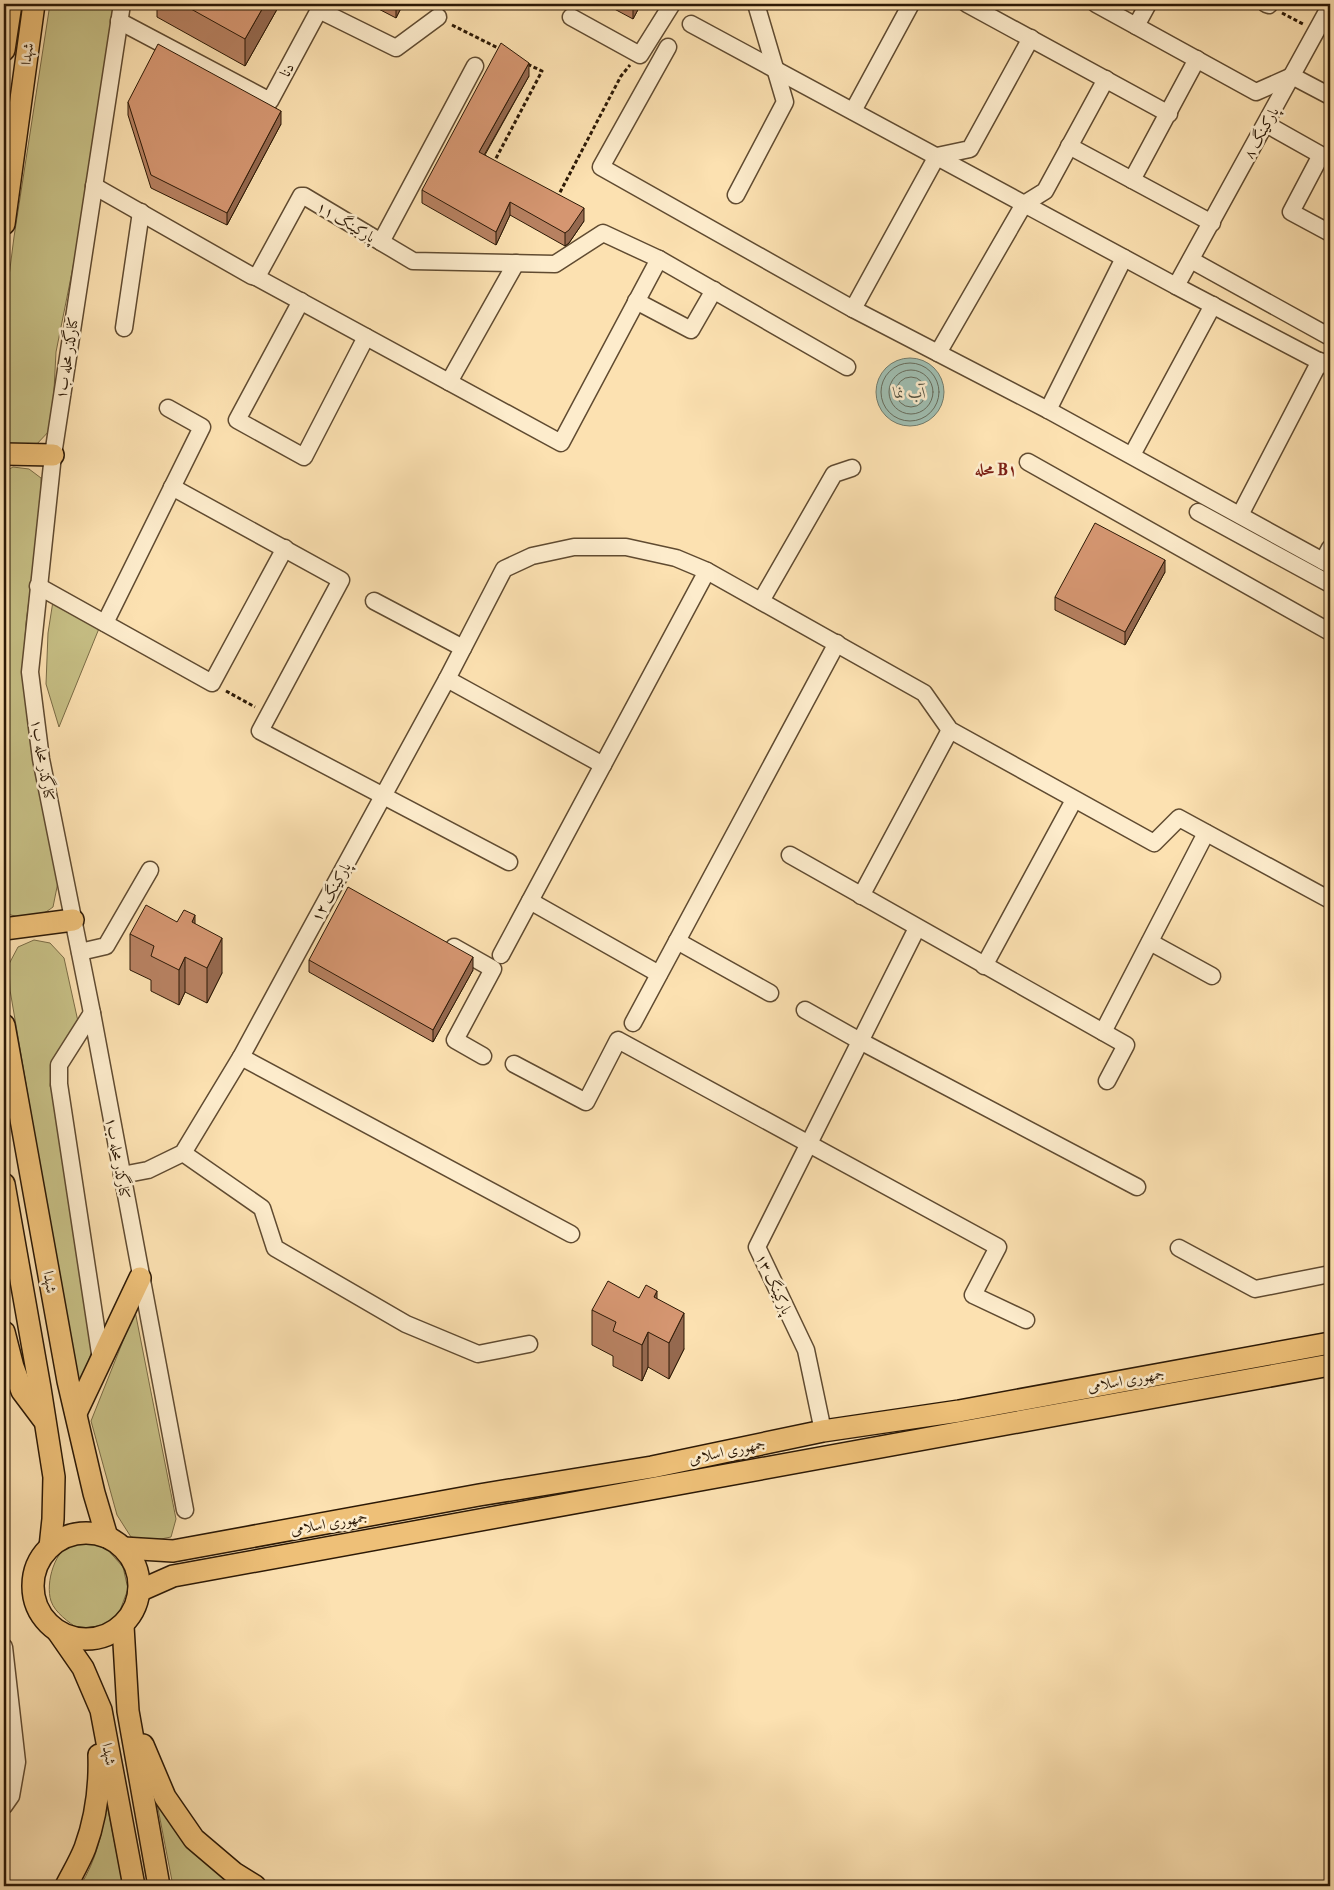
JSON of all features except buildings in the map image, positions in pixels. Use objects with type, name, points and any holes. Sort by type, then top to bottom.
[{"type":"main road","name":"شهدا","points":[[4,50],[11,4]]},
{"type":"main road","name":"شهدا","points":[[4,224],[34,4]]},
{"type":"main road","points":[[4,454],[53,455]]},
{"type":"main road","points":[[4,929],[73,920]]},
{"type":"main road","name":"شهدا","points":[[4,1025],[68,1381],[94,1493],[115,1543]]},
{"type":"main road","name":"شهدا","points":[[4,1184],[54,1477],[50,1547]]},
{"type":"main road","points":[[76,1413],[140,1278]]},
{"type":"main road","points":[[4,1332],[13,1367],[22,1391],[46,1423]]},
{"type":"main road","name":"جمهوری اسلامی","points":[[115,1543],[173,1551],[479,1495],[652,1467],[823,1431],[959,1411],[1330,1343]]},
{"type":"main road","points":[[1295,1349],[1299,1371]]},
{"type":"main road","name":"جمهوری اسلامی","points":[[140,1592],[173,1576],[1330,1365]]},
{"type":"main road","points":[[77,1533],[92,1533],[115,1543],[133,1561],[139,1576],[140,1592],[131,1616],[122,1626],[108,1635],[91,1640],[74,1638],[58,1632],[46,1621],[37,1607],[33,1592],[34,1575],[40,1560],[50,1547],[62,1538],[77,1533]]},
{"type":"main road","name":"شهدا","points":[[122,1626],[128,1711],[159,1886]]},
{"type":"main road","name":"شهدا","points":[[58,1632],[83,1668],[100,1710],[134,1886]]},
{"type":"main road","points":[[66,1886],[85,1849],[93,1820],[100,1780],[100,1710]]},
{"type":"main road","points":[[128,1711],[165,1797],[194,1839],[234,1873],[255,1886]]},
{"type":"street","name":"کنارگذر محله ب۱","points":[[122,4],[53,455],[30,672],[42,759],[185,1510]]},
{"type":"street","points":[[571,17],[640,55],[672,4]]},
{"type":"street","points":[[736,195],[785,102],[756,4]]},
{"type":"street","points":[[853,111],[911,4]]},
{"type":"street","points":[[967,4],[1168,114]]},
{"type":"street","points":[[1096,4],[1256,92],[1292,76],[1330,96]]},
{"type":"street","points":[[1136,26],[1148,4]]},
{"type":"street","name":"پارکینگ ۸","points":[[1176,286],[1330,6]]},
{"type":"street","name":"دنا","points":[[119,21],[270,101],[319,10],[396,48],[438,17]]},
{"type":"street","points":[[691,24],[1176,286],[1325,364],[1240,515]]},
{"type":"street","points":[[853,309],[937,156],[970,149],[1031,38]]},
{"type":"street","points":[[668,47],[600,167],[853,309],[1048,410],[1240,515],[1328,558]]},
{"type":"street","points":[[1132,180],[1197,59]]},
{"type":"street","name":"پارکینگ ۱۱","points":[[256,277],[300,196],[304,196],[381,242],[475,66]]},
{"type":"street","points":[[938,353],[1024,204],[1045,191],[1106,79]]},
{"type":"street","points":[[1266,124],[1321,156],[1291,212],[1330,233]]},
{"type":"street","points":[[1069,146],[1212,223]]},
{"type":"street","points":[[94,186],[252,276],[561,443],[659,259]]},
{"type":"street","points":[[124,328],[141,212]]},
{"type":"street","points":[[381,242],[413,261],[555,264],[603,233],[659,259],[847,367]]},
{"type":"street","points":[[1048,410],[1124,258]]},
{"type":"street","points":[[1191,260],[1330,337]]},
{"type":"street","points":[[449,382],[516,263]]},
{"type":"street","points":[[636,301],[691,330],[714,290]]},
{"type":"street","points":[[301,301],[237,420],[304,457],[366,337]]},
{"type":"street","points":[[1132,456],[1212,305]]},
{"type":"street","points":[[105,623],[202,427],[168,408]]},
{"type":"street","points":[[1028,462],[1330,632]]},
{"type":"street","points":[[761,601],[834,474],[852,468]]},
{"type":"street","points":[[172,487],[341,580],[260,732],[509,862]]},
{"type":"street","points":[[1198,512],[1330,584]]},
{"type":"street","name":"پارکینگ ۱۲","points":[[183,1153],[240,1057],[447,679],[504,569],[532,556],[574,546],[626,547],[676,558],[707,571]]},
{"type":"street","points":[[38,586],[212,683],[285,548]]},
{"type":"street","points":[[501,955],[707,571],[924,693],[950,730],[1154,843],[1179,818],[1330,900]]},
{"type":"street","points":[[374,601],[463,648]]},
{"type":"street","points":[[633,1024],[837,643]]},
{"type":"street","points":[[447,679],[603,765]]},
{"type":"street","points":[[861,896],[950,730]]},
{"type":"street","points":[[984,966],[1074,800]]},
{"type":"street","points":[[1103,1032],[1206,833]]},
{"type":"street","points":[[790,855],[1126,1045],[1107,1081]]},
{"type":"street","points":[[80,952],[106,946],[150,870]]},
{"type":"street","points":[[336,882],[354,892]]},
{"type":"street","points":[[530,902],[659,974]]},
{"type":"street","points":[[808,1143],[917,928]]},
{"type":"street","points":[[441,940],[494,969],[455,1040],[483,1056]]},
{"type":"street","points":[[677,941],[770,994]]},
{"type":"street","points":[[1150,942],[1212,976]]},
{"type":"street","points":[[805,1010],[1137,1187]]},
{"type":"street","points":[[92,1014],[60,1064],[58,1084],[101,1360]]},
{"type":"street","points":[[514,1064],[586,1102],[618,1040],[998,1247],[973,1295],[1026,1320]]},
{"type":"street","points":[[240,1057],[571,1234]]},
{"type":"street","name":"پارکینگ ۱۳","points":[[808,1143],[757,1247],[806,1350],[823,1431]]},
{"type":"street","points":[[122,1175],[148,1170],[183,1153],[262,1208],[275,1248],[406,1324],[478,1354],[529,1344]]},
{"type":"street","points":[[1179,1248],[1255,1289],[1330,1274]]},
{"type":"street","points":[[4,1647],[18,1762],[7,1801]]},
{"type":"path","points":[[1267,5],[1316,31]]},
{"type":"path","points":[[438,17],[507,53]]},
{"type":"path","points":[[501,168],[493,164],[542,71],[524,62]]},
{"type":"path","points":[[549,194],[557,198],[621,76]]},
{"type":"path","points":[[212,683],[269,715]]},
{"type":"shaded area","points":[[50,4],[114,4],[89,187],[56,352],[52,428],[34,447],[13,447],[4,443],[4,316],[14,237]]},
{"type":"shaded area","points":[[13,467],[29,469],[41,478],[42,500],[26,623],[24,656],[25,695],[58,882],[53,907],[30,918],[5,913],[4,910],[4,472]]},
{"type":"shaded area","points":[[53,601],[100,626],[59,727],[46,684],[48,633]]},
{"type":"shaded area","points":[[34,940],[50,943],[64,958],[79,1026],[53,1063],[50,1086],[56,1103],[93,1348],[78,1390],[10,990],[9,964],[18,947]]},
{"type":"shaded area","points":[[135,1311],[176,1519],[171,1537],[151,1541],[131,1537],[117,1515],[91,1421]]},
{"type":"shaded area","points":[[90,1542],[107,1549],[123,1567],[128,1589],[119,1613],[105,1625],[78,1629],[63,1617],[53,1605],[49,1594],[49,1585],[53,1567],[67,1546],[74,1543]]},
{"type":"shaded area","points":[[155,1793],[238,1886],[173,1886]]},
{"type":"shaded area","points":[[107,1804],[123,1886],[80,1886],[86,1877],[98,1847]]},
{"type":"water","name":"آب نما","points":[[910,358],[923,361],[934,368],[941,379],[944,392],[941,405],[934,416],[923,423],[910,426],[897,423],[886,416],[879,405],[876,392],[879,379],[886,368],[897,361]]},
{"type":"district","name":"محله B۱","points":[[996,469]]}]
